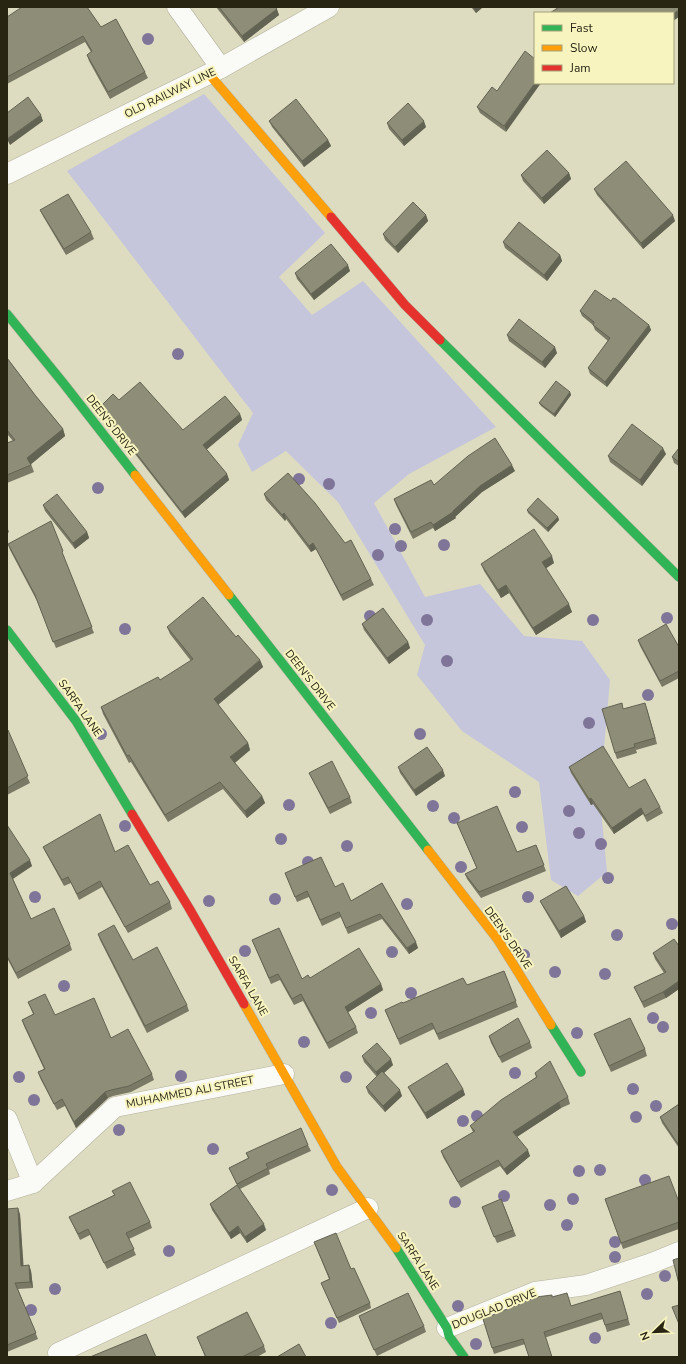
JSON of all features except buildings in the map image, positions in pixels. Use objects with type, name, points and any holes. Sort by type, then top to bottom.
[{"type":"street","points":[[177,7],[214,71],[404,305],[679,577]]},
{"type":"street","name":"OLD RAILWAY LINE","points":[[8,172],[214,71],[329,7]]},
{"type":"street","name":"DEEN'S DRIVE","points":[[7,314],[74,397],[498,940],[581,1072]]},
{"type":"street","name":"SARFA LANE","points":[[7,630],[76,721],[189,908],[337,1167],[396,1247],[446,1328],[449,1336],[464,1357]]},
{"type":"street","name":"MUHAMMED ALI STREET","points":[[7,1190],[33,1183],[115,1107],[284,1074]]},
{"type":"street","points":[[7,1119],[33,1183]]},
{"type":"street","points":[[58,1353],[368,1208]]},
{"type":"street","name":"DOUGLAD DRIVE","points":[[446,1328],[535,1292],[586,1285],[652,1263],[679,1252]]},
{"type":"shaded area","points":[[204,94],[325,233],[279,277],[312,315],[363,281],[496,427],[409,474],[374,503],[425,597],[480,584],[524,636],[582,641],[610,680],[604,748],[601,810],[607,872],[578,896],[551,880],[539,782],[462,731],[417,675],[425,645],[338,502],[286,451],[252,472],[238,445],[253,413],[67,171]]},
{"type":"traffic: fast","points":[[7,314],[135,475]]},
{"type":"traffic: fast","points":[[440,340],[679,577]]},
{"type":"traffic: fast","points":[[229,595],[428,850]]},
{"type":"traffic: fast","points":[[7,630],[76,721],[132,814]]},
{"type":"traffic: fast","points":[[551,1025],[581,1072]]},
{"type":"traffic: fast","points":[[396,1248],[447,1328],[449,1336],[464,1357]]},
{"type":"traffic: slow","points":[[209,74],[331,217]]},
{"type":"traffic: slow","points":[[135,475],[229,595]]},
{"type":"traffic: slow","points":[[428,850],[498,940],[551,1025]]},
{"type":"traffic: slow","points":[[244,1004],[337,1167],[396,1248]]},
{"type":"traffic: jam","points":[[331,217],[405,305],[440,340]]},
{"type":"traffic: jam","points":[[132,814],[189,908],[244,1004]]}]
